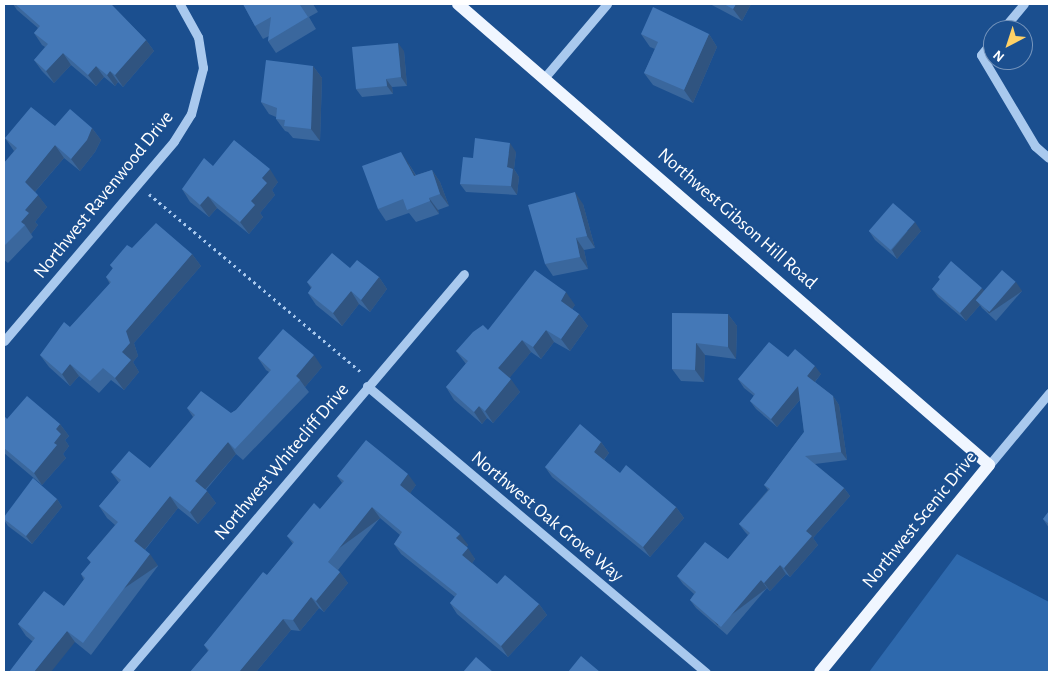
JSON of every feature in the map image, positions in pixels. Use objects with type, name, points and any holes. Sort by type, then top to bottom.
[{"type":"main road","name":"Northwest Gibson Hill Road","points":[[458,4],[546,78],[989,465]]},
{"type":"main road","name":"Northwest Scenic Drive","points":[[820,672],[989,465]]},
{"type":"street","name":"Northwest Ravenwood Drive","points":[[4,341],[174,141],[200,90],[203,68],[198,37],[180,4]]},
{"type":"street","points":[[546,78],[607,4]]},
{"type":"street","points":[[1010,20],[1024,4]]},
{"type":"street","points":[[990,70],[1035,146],[1049,158]]},
{"type":"street","name":"Northwest Whitecliff Drive","points":[[126,672],[464,274]]},
{"type":"street","name":"Northwest Oak Grove Way","points":[[369,384],[706,672]]},
{"type":"street","name":"Northwest Scenic Drive","points":[[989,465],[1049,393]]},
{"type":"path","points":[[138,184],[369,384]]},
{"type":"shaded area","points":[[957,554],[1049,602],[1049,672],[869,672]]},
{"type":"building","points":[[15,4],[111,4],[146,40],[115,75],[110,71],[107,75],[96,66],[88,75],[63,53],[46,71],[34,60],[48,44],[34,33],[40,26]]},
{"type":"building","points":[[243,4],[303,4],[300,5],[308,17],[268,41],[271,17],[255,26]]},
{"type":"building","points":[[724,4],[736,4],[733,9]]},
{"type":"building","points":[[653,7],[709,34],[684,90],[644,73],[658,42],[641,34]]},
{"type":"building","points":[[398,43],[401,77],[386,79],[387,86],[356,89],[352,47]]},
{"type":"building","points":[[266,60],[313,66],[311,129],[284,126],[285,120],[276,119],[277,108],[261,102]]},
{"type":"building","points":[[31,107],[55,126],[70,109],[92,128],[87,140],[71,159],[55,145],[25,182],[38,195],[25,210],[29,213],[21,222],[25,225],[4,246],[4,163],[17,148],[5,138]]},
{"type":"building","points":[[475,138],[510,143],[507,167],[513,169],[511,186],[460,184],[463,157],[473,158]]},
{"type":"building","points":[[234,140],[270,169],[262,178],[267,183],[251,201],[255,205],[240,222],[208,196],[200,205],[182,189],[204,158],[213,166]]},
{"type":"building","points":[[401,152],[414,176],[432,170],[440,194],[429,198],[430,201],[407,210],[403,199],[378,209],[362,166]]},
{"type":"building","points":[[575,192],[587,236],[576,238],[580,257],[545,264],[528,205]]},
{"type":"building","points":[[893,203],[915,222],[891,250],[869,231]]},
{"type":"building","points":[[156,223],[192,254],[126,331],[130,343],[122,352],[131,360],[115,378],[103,368],[90,381],[70,364],[62,374],[40,355],[64,322],[70,327],[111,282],[106,277],[113,268],[110,265],[127,245],[132,248]]},
{"type":"building","points":[[332,253],[350,268],[357,260],[379,277],[361,300],[351,291],[333,313],[308,293],[312,287],[307,282]]},
{"type":"building","points":[[951,261],[982,288],[960,313],[932,289],[940,279],[938,277]]},
{"type":"building","points":[[535,270],[566,292],[561,301],[579,314],[561,339],[546,330],[533,347],[522,340],[498,368],[511,379],[485,411],[479,406],[474,412],[446,387],[468,361],[456,351],[473,332],[483,325],[488,330]]},
{"type":"building","points":[[1002,270],[1016,282],[989,312],[976,300]]},
{"type":"building","points":[[672,313],[728,314],[728,347],[696,343],[695,370],[672,369]]},
{"type":"building","points":[[283,329],[314,355],[296,376],[300,380],[235,449],[228,442],[195,481],[207,491],[190,512],[170,496],[134,541],[150,554],[83,643],[67,631],[34,672],[9,672],[35,638],[18,624],[44,591],[64,606],[85,578],[81,574],[91,562],[87,558],[118,522],[99,506],[121,480],[111,472],[129,451],[150,468],[195,415],[187,408],[201,391],[231,413],[236,410],[271,370],[258,358]]},
{"type":"building","points":[[769,342],[788,357],[795,349],[815,366],[807,376],[833,396],[841,452],[805,456],[844,488],[806,531],[812,536],[784,568],[780,565],[764,583],[761,580],[721,627],[690,600],[696,592],[677,576],[705,542],[728,559],[750,533],[739,524],[770,489],[764,485],[804,432],[798,386],[771,419],[750,401],[755,394],[738,379]]},
{"type":"building","points":[[27,396],[60,424],[56,429],[61,434],[54,443],[57,445],[34,473],[4,448],[4,416],[7,419]]},
{"type":"building","points":[[580,424],[601,442],[594,452],[620,473],[626,465],[676,507],[643,547],[545,467]]},
{"type":"building","points":[[366,440],[408,474],[400,485],[460,534],[456,538],[468,548],[462,555],[497,584],[505,575],[539,604],[501,646],[450,603],[457,594],[394,544],[402,532],[372,507],[328,562],[340,572],[316,601],[311,597],[293,620],[283,619],[239,672],[190,672],[209,650],[204,645],[263,572],[267,575],[294,542],[287,536],[314,503],[320,509],[344,481],[337,476]]},
{"type":"building","points":[[33,478],[57,499],[26,536],[4,519],[4,517]]},
{"type":"building","points":[[1049,511],[1049,524],[1043,519]]},
{"type":"building","points":[[581,656],[600,672],[568,672]]},
{"type":"building","points":[[476,657],[493,672],[463,672]]}]
